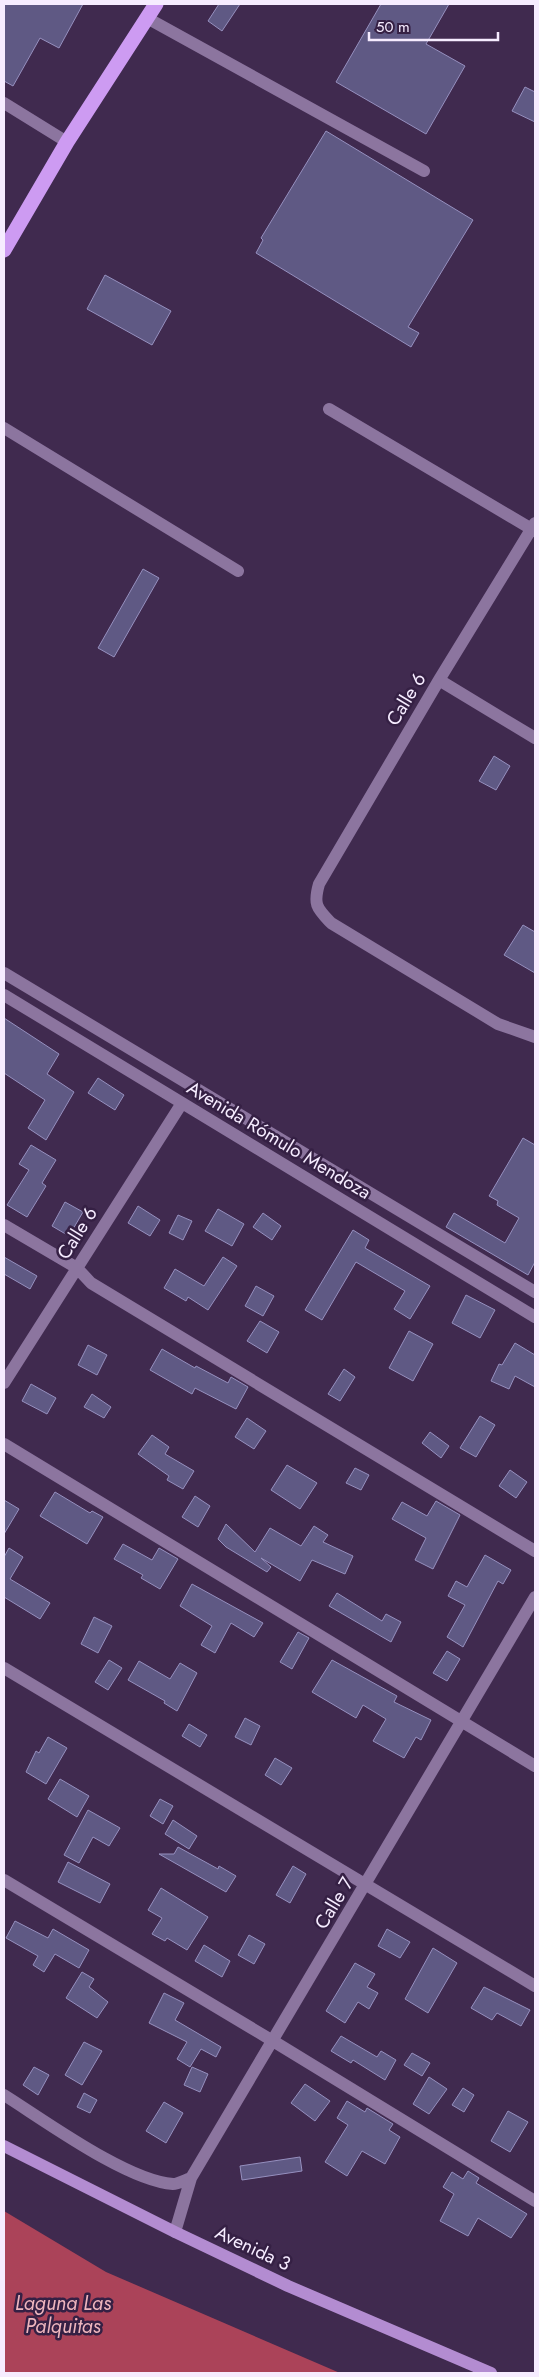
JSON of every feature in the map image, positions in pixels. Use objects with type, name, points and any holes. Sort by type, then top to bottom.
[{"type":"highway","points":[[4,250],[67,142],[156,4]]},
{"type":"main road","name":"Avenida 3","points":[[4,2146],[175,2232],[288,2286],[491,2373]]},
{"type":"street","points":[[147,18],[424,171]]},
{"type":"street","points":[[4,103],[67,142]]},
{"type":"street","points":[[329,409],[534,528]]},
{"type":"street","points":[[4,428],[238,571]]},
{"type":"street","name":"Calle 6","points":[[534,528],[439,680],[319,884],[316,896],[317,908],[331,923],[498,1024],[535,1038]]},
{"type":"street","points":[[439,680],[535,738]]},
{"type":"street","name":"Avenida Rómulo Mendoza","points":[[4,973],[535,1292]]},
{"type":"street","name":"Avenida Rómulo Mendoza","points":[[4,995],[535,1317]]},
{"type":"street","name":"Calle 6","points":[[4,1382],[182,1103]]},
{"type":"street","points":[[4,1225],[77,1268],[91,1283],[535,1551]]},
{"type":"street","points":[[4,1444],[535,1766]]},
{"type":"street","name":"Calle 7","points":[[175,2232],[191,2178],[535,1597]]},
{"type":"street","points":[[4,1668],[535,1986]]},
{"type":"street","points":[[4,1880],[535,2201]]},
{"type":"street","points":[[4,2095],[120,2166],[154,2180],[175,2184],[191,2178]]},
{"type":"water","name":"Laguna Las Palquitas","points":[[4,2211],[106,2272],[340,2373],[4,2373]]},
{"type":"building","points":[[4,4],[83,4],[59,48],[40,38],[13,86],[4,81]]},
{"type":"building","points":[[219,4],[240,4],[222,31],[208,21]]},
{"type":"building","points":[[381,4],[449,4],[426,44],[465,66],[426,134],[336,82]]},
{"type":"building","points":[[525,87],[535,92],[535,122],[512,111]]},
{"type":"building","points":[[326,131],[473,220],[408,327],[419,333],[411,347],[256,253],[263,240],[261,238]]},
{"type":"building","points":[[105,275],[171,311],[152,345],[87,309]]},
{"type":"building","points":[[143,569],[159,578],[114,657],[98,648]]},
{"type":"building","points":[[494,756],[510,766],[496,790],[479,781]]},
{"type":"building","points":[[523,925],[535,932],[535,973],[504,955]]},
{"type":"building","points":[[4,1018],[59,1054],[47,1074],[74,1092],[46,1140],[28,1128],[45,1100],[4,1073]]},
{"type":"building","points":[[98,1078],[124,1095],[115,1110],[88,1093]]},
{"type":"building","points":[[523,1138],[535,1145],[535,1262],[528,1275],[446,1227],[454,1213],[505,1243],[519,1218],[497,1205],[498,1201],[489,1196]]},
{"type":"building","points":[[31,1145],[56,1160],[42,1183],[46,1186],[27,1217],[7,1205],[29,1170],[19,1164]]},
{"type":"building","points":[[65,1202],[83,1212],[69,1236],[52,1226]]},
{"type":"building","points":[[138,1206],[160,1220],[150,1236],[128,1223]]},
{"type":"building","points":[[218,1209],[244,1224],[232,1246],[205,1231]]},
{"type":"building","points":[[263,1213],[281,1226],[272,1240],[253,1227]]},
{"type":"building","points":[[178,1215],[192,1221],[183,1240],[169,1233]]},
{"type":"building","points":[[353,1230],[369,1240],[365,1248],[430,1286],[410,1319],[394,1309],[405,1291],[356,1262],[322,1320],[305,1310]]},
{"type":"building","points":[[4,1257],[37,1276],[30,1289],[4,1274]]},
{"type":"building","points":[[223,1257],[237,1266],[208,1310],[188,1297],[186,1301],[164,1288],[175,1269],[204,1286]]},
{"type":"building","points":[[256,1286],[274,1296],[263,1316],[245,1306]]},
{"type":"building","points":[[466,1295],[495,1310],[480,1338],[452,1323]]},
{"type":"building","points":[[260,1321],[279,1332],[267,1353],[247,1341]]},
{"type":"building","points":[[409,1331],[433,1344],[413,1381],[389,1368]]},
{"type":"building","points":[[515,1343],[535,1355],[535,1387],[515,1376],[509,1389],[491,1381],[499,1364],[502,1365]]},
{"type":"building","points":[[88,1345],[107,1355],[97,1375],[78,1365]]},
{"type":"building","points":[[162,1349],[195,1368],[196,1366],[228,1383],[231,1377],[248,1387],[236,1409],[195,1388],[192,1394],[150,1370]]},
{"type":"building","points":[[344,1369],[355,1377],[340,1401],[328,1394]]},
{"type":"building","points":[[31,1384],[56,1398],[47,1414],[22,1401]]},
{"type":"building","points":[[92,1394],[111,1407],[104,1418],[84,1407]]},
{"type":"building","points":[[480,1416],[495,1425],[476,1457],[460,1448]]},
{"type":"building","points":[[247,1418],[266,1431],[254,1449],[235,1437]]},
{"type":"building","points":[[430,1432],[449,1446],[441,1458],[422,1443]]},
{"type":"building","points":[[152,1435],[169,1447],[165,1454],[194,1471],[183,1489],[167,1480],[169,1476],[138,1454]]},
{"type":"building","points":[[287,1465],[317,1483],[300,1509],[271,1490]]},
{"type":"building","points":[[355,1468],[369,1475],[361,1490],[346,1483]]},
{"type":"building","points":[[510,1470],[527,1482],[516,1498],[499,1486]]},
{"type":"building","points":[[55,1492],[90,1513],[92,1511],[103,1517],[87,1544],[40,1516]]},
{"type":"building","points":[[195,1496],[210,1506],[198,1527],[182,1517]]},
{"type":"building","points":[[4,1500],[19,1509],[4,1534]]},
{"type":"building","points":[[436,1501],[460,1515],[433,1569],[415,1560],[426,1538],[392,1519],[402,1502],[427,1516]]},
{"type":"building","points":[[226,1524],[255,1552],[270,1528],[301,1546],[314,1526],[328,1535],[323,1542],[353,1556],[345,1574],[312,1560],[300,1581],[261,1558],[271,1567],[267,1572],[226,1547],[218,1539]]},
{"type":"building","points":[[123,1544],[152,1560],[159,1548],[178,1559],[160,1589],[141,1578],[143,1575],[114,1559]]},
{"type":"building","points":[[9,1548],[23,1557],[10,1579],[50,1603],[40,1619],[4,1597],[4,1557]]},
{"type":"building","points":[[485,1555],[511,1570],[503,1584],[498,1581],[463,1647],[447,1637],[465,1605],[448,1596],[456,1581],[467,1587]]},
{"type":"building","points":[[192,1584],[263,1623],[254,1637],[231,1623],[215,1653],[201,1645],[212,1626],[180,1606]]},
{"type":"building","points":[[337,1593],[382,1621],[386,1614],[401,1622],[391,1642],[329,1606]]},
{"type":"building","points":[[94,1617],[112,1626],[98,1653],[81,1644]]},
{"type":"building","points":[[298,1632],[309,1638],[292,1669],[280,1662]]},
{"type":"building","points":[[447,1651],[460,1659],[447,1681],[433,1673]]},
{"type":"building","points":[[109,1660],[122,1668],[108,1690],[95,1682]]},
{"type":"building","points":[[332,1660],[397,1696],[394,1702],[431,1720],[421,1740],[416,1737],[404,1758],[373,1741],[386,1719],[363,1705],[356,1718],[312,1692]]},
{"type":"building","points":[[139,1661],[170,1679],[180,1663],[197,1673],[177,1711],[164,1703],[165,1701],[128,1680]]},
{"type":"building","points":[[245,1718],[260,1726],[251,1745],[235,1737]]},
{"type":"building","points":[[189,1724],[207,1735],[200,1747],[182,1736]]},
{"type":"building","points":[[48,1737],[67,1748],[46,1784],[26,1772],[36,1751],[39,1753]]},
{"type":"building","points":[[275,1758],[292,1768],[281,1785],[265,1775]]},
{"type":"building","points":[[60,1779],[89,1796],[77,1817],[48,1799]]},
{"type":"building","points":[[160,1799],[173,1806],[163,1824],[150,1816]]},
{"type":"building","points":[[88,1810],[120,1828],[109,1846],[93,1837],[79,1863],[64,1855]]},
{"type":"building","points":[[173,1820],[197,1836],[189,1849],[165,1834]]},
{"type":"building","points":[[178,1847],[218,1869],[219,1866],[236,1876],[226,1892],[159,1854],[174,1854]]},
{"type":"building","points":[[68,1862],[110,1884],[100,1903],[58,1882]]},
{"type":"building","points":[[293,1866],[306,1874],[290,1903],[276,1895]]},
{"type":"building","points":[[161,1888],[208,1917],[187,1950],[167,1938],[165,1941],[152,1934],[162,1918],[148,1910]]},
{"type":"building","points":[[15,1921],[48,1938],[53,1929],[89,1950],[79,1968],[55,1954],[44,1972],[33,1965],[38,1956],[6,1938]]},
{"type":"building","points":[[387,1929],[410,1942],[400,1958],[378,1946]]},
{"type":"building","points":[[249,1935],[265,1944],[254,1964],[238,1955]]},
{"type":"building","points":[[204,1945],[230,1961],[222,1977],[195,1961]]},
{"type":"building","points":[[433,1948],[457,1963],[428,2013],[405,1999]]},
{"type":"building","points":[[355,1963],[375,1974],[367,1987],[378,1993],[369,2009],[358,2002],[345,2023],[326,2011]]},
{"type":"building","points":[[82,1972],[94,1979],[89,1987],[108,2002],[97,2018],[66,1998]]},
{"type":"building","points":[[484,1987],[530,2010],[521,2026],[497,2013],[492,2020],[471,2008]]},
{"type":"building","points":[[164,1993],[184,2003],[175,2020],[221,2047],[216,2057],[201,2049],[190,2067],[177,2059],[187,2042],[149,2023]]},
{"type":"building","points":[[341,2036],[377,2057],[381,2051],[396,2060],[385,2080],[353,2060],[351,2063],[331,2051]]},
{"type":"building","points":[[84,2042],[102,2051],[82,2085],[65,2075]]},
{"type":"building","points":[[412,2053],[430,2063],[422,2076],[404,2065]]},
{"type":"building","points":[[34,2067],[49,2075],[38,2095],[23,2085]]},
{"type":"building","points":[[192,2067],[208,2074],[200,2092],[184,2085]]},
{"type":"building","points":[[429,2077],[447,2089],[429,2114],[413,2104]]},
{"type":"building","points":[[305,2084],[330,2101],[315,2121],[291,2103]]},
{"type":"building","points":[[463,2088],[474,2095],[464,2112],[452,2105]]},
{"type":"building","points":[[84,2093],[97,2100],[90,2113],[77,2107]]},
{"type":"building","points":[[347,2101],[365,2112],[367,2108],[393,2124],[389,2130],[400,2137],[385,2164],[362,2151],[347,2176],[325,2162],[348,2125],[337,2118]]},
{"type":"building","points":[[164,2102],[183,2113],[166,2143],[146,2131]]},
{"type":"building","points":[[508,2111],[528,2122],[510,2152],[491,2141]]},
{"type":"building","points":[[300,2157],[302,2171],[242,2180],[240,2166]]},
{"type":"building","points":[[468,2171],[479,2178],[476,2183],[527,2214],[511,2238],[478,2218],[468,2236],[440,2221],[454,2194],[443,2187],[452,2172],[463,2179]]}]
